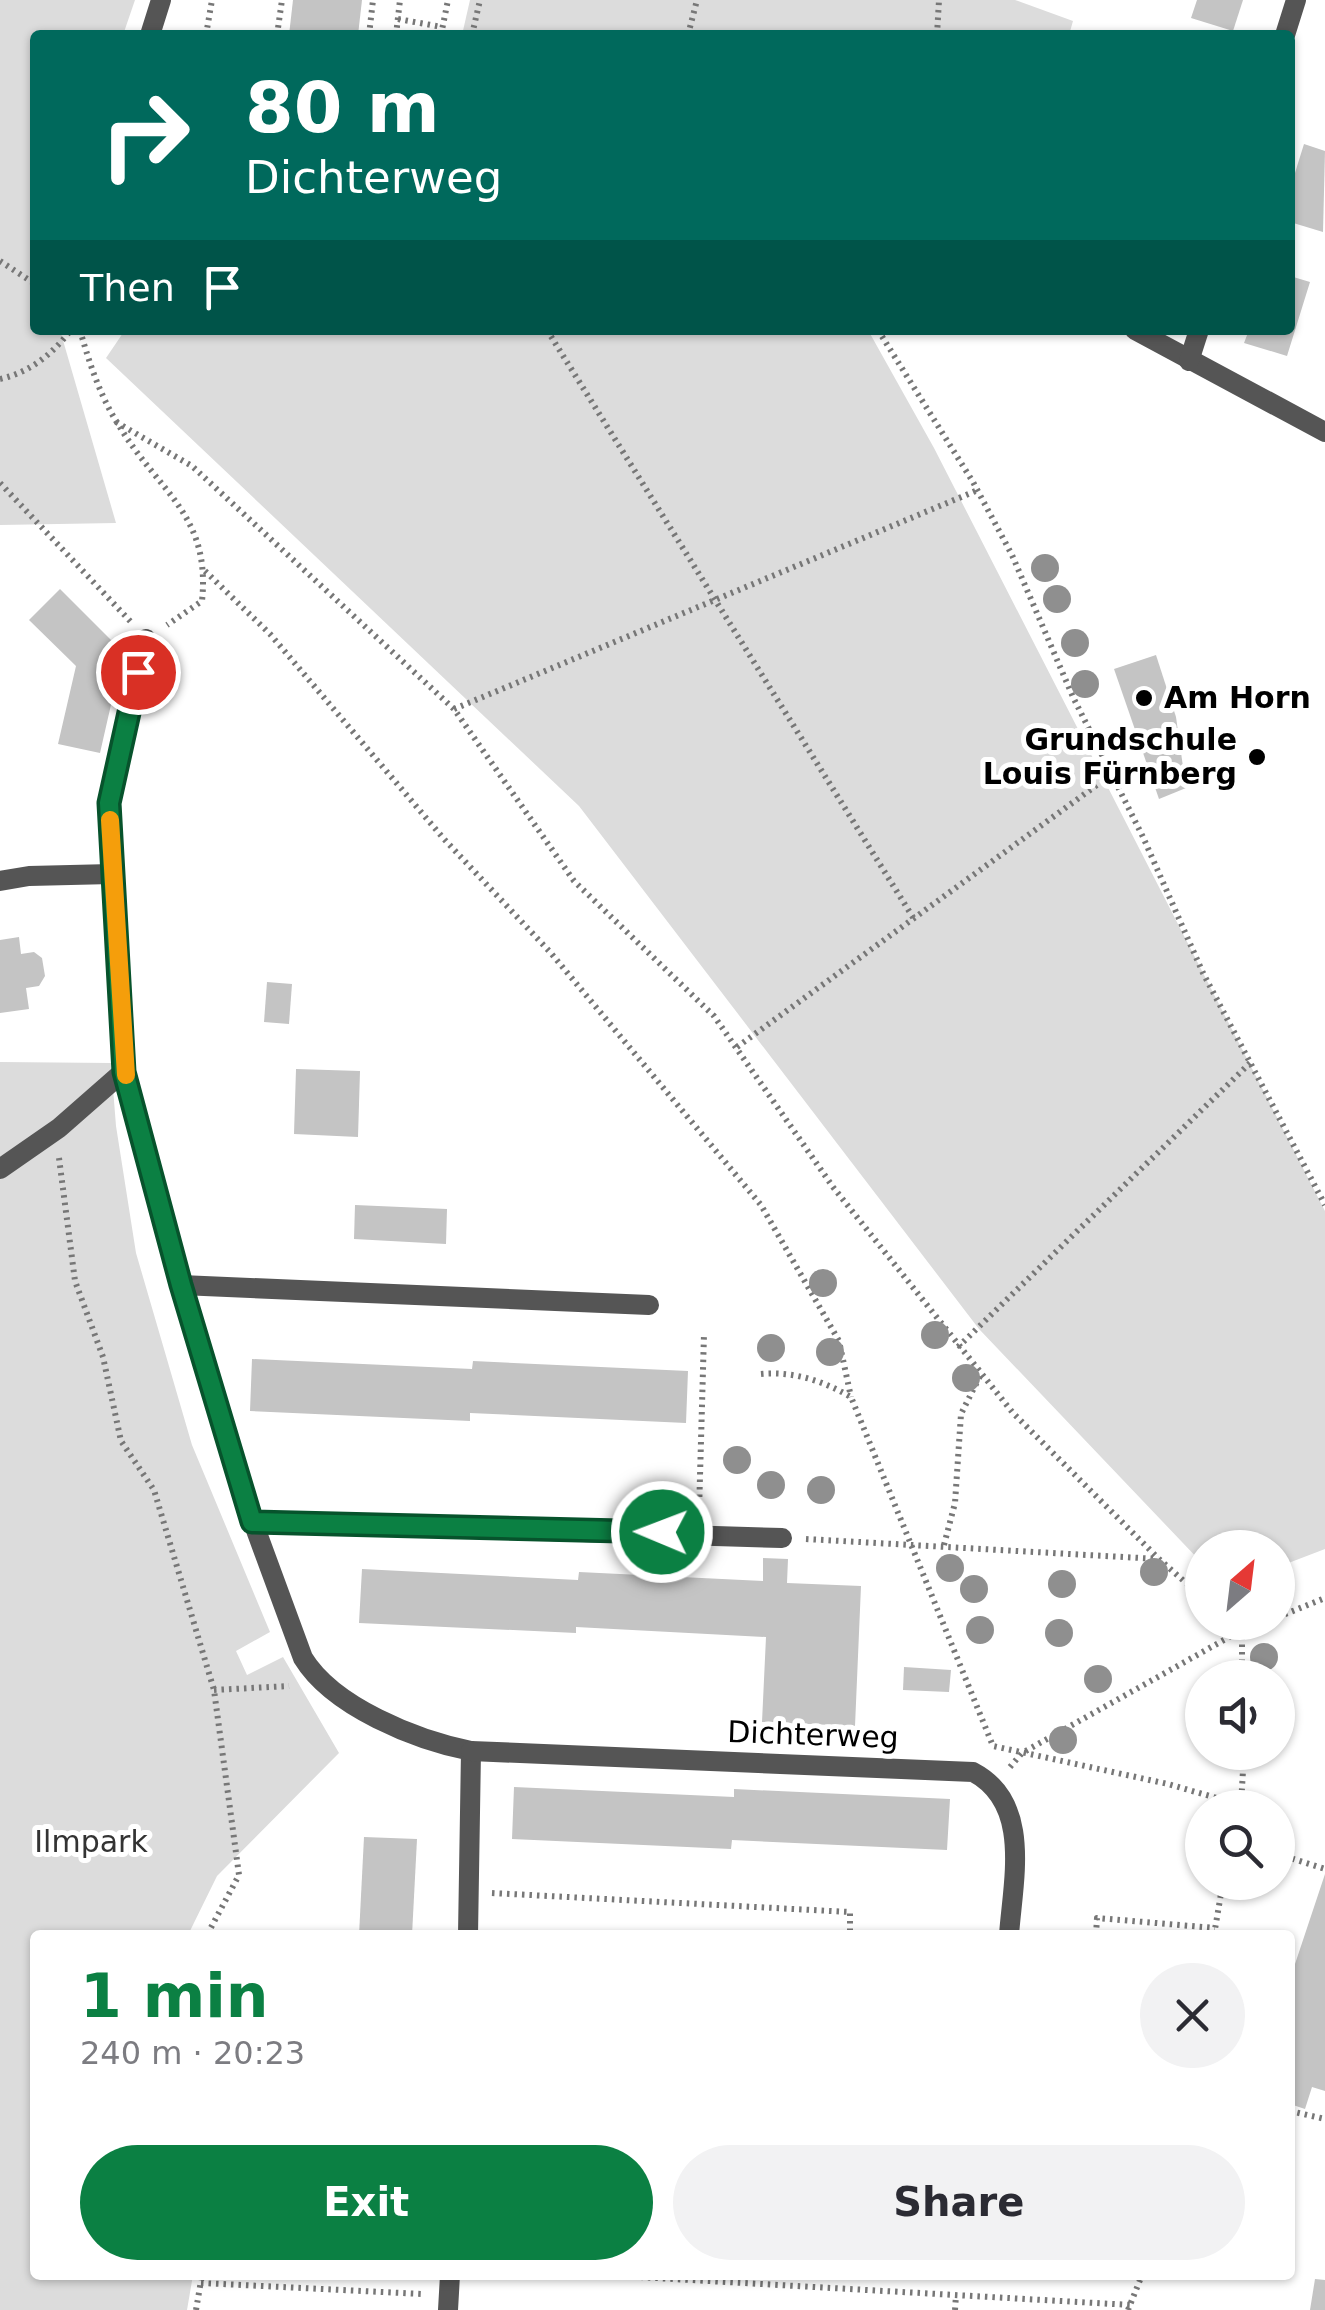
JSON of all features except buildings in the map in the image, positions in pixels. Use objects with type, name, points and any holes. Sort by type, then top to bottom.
[{"type":"street","points":[[152,30],[161,0]]},
{"type":"street","points":[[1287,30],[1296,0]]},
{"type":"street","points":[[1144,335],[1325,432]]},
{"type":"street","points":[[1190,361],[1198,335]]},
{"type":"street","name":"Dichterweg","points":[[146,639],[109,803],[124,1072],[181,1285],[252,1522],[303,1658],[312,1672],[369,1715],[440,1745],[471,1751],[973,1772],[996,1785],[1012,1816],[1010,1930]]},
{"type":"street","points":[[0,882],[28,876],[112,874]]},
{"type":"street","points":[[0,1169],[59,1128],[124,1072]]},
{"type":"street","points":[[181,1285],[649,1305]]},
{"type":"street","points":[[252,1522],[782,1538]]},
{"type":"street","points":[[468,1930],[471,1751]]},
{"type":"path","points":[[207,30],[212,0]]},
{"type":"path","points":[[278,30],[282,0]]},
{"type":"path","points":[[370,30],[373,0]]},
{"type":"path","points":[[397,30],[400,0]]},
{"type":"path","points":[[442,30],[448,0]]},
{"type":"path","points":[[473,30],[480,0]]},
{"type":"path","points":[[689,30],[696,0]]},
{"type":"path","points":[[937,30],[939,0]]},
{"type":"path","points":[[398,19],[438,30]]},
{"type":"path","points":[[0,261],[30,281]]},
{"type":"path","points":[[0,379],[32,367],[67,335]]},
{"type":"path","points":[[0,483],[146,639],[202,601],[205,571],[197,534],[116,422],[82,335]]},
{"type":"path","points":[[550,335],[914,919]]},
{"type":"path","points":[[881,335],[978,490],[1012,555],[1073,697],[1203,973],[1325,1205]]},
{"type":"path","points":[[116,422],[192,466],[454,710],[574,882],[714,1016],[833,1186],[958,1347],[1014,1413],[1185,1582]]},
{"type":"path","points":[[454,710],[978,490]]},
{"type":"path","points":[[205,571],[270,634],[444,839],[550,952],[761,1205],[839,1340],[852,1397],[993,1746],[1188,1790]]},
{"type":"path","points":[[737,1047],[1112,774]]},
{"type":"path","points":[[958,1347],[1250,1063]]},
{"type":"path","points":[[59,1128],[59,1178],[75,1281],[103,1357],[120,1440],[154,1490],[214,1690],[239,1875],[210,1930]]},
{"type":"path","points":[[699,1533],[704,1334]]},
{"type":"path","points":[[761,1374],[781,1372],[826,1383],[852,1397]]},
{"type":"path","points":[[944,1545],[956,1503],[961,1414],[981,1374]]},
{"type":"path","points":[[782,1538],[909,1542],[1159,1559]]},
{"type":"path","points":[[1295,1609],[1325,1598]]},
{"type":"path","points":[[1022,1753],[1218,1640]]},
{"type":"path","points":[[214,1690],[282,1686]]},
{"type":"path","points":[[1295,1859],[1325,1869]]},
{"type":"path","points":[[470,1892],[850,1912],[850,1930]]},
{"type":"path","points":[[1214,1930],[1220,1900]]},
{"type":"path","points":[[1096,1930],[1097,1918],[1197,1930]]},
{"type":"path","points":[[1295,2111],[1325,2119]]},
{"type":"path","points":[[196,2310],[201,2280]]},
{"type":"path","points":[[217,2280],[448,2294]]},
{"type":"path","points":[[692,2280],[1129,2308],[1140,2280]]},
{"type":"path","points":[[955,2310],[956,2295]]},
{"type":"green space","points":[[0,0],[135,0],[125,30],[30,30],[30,335],[61,335],[116,523],[0,525]]},
{"type":"green space","points":[[470,0],[1015,0],[1073,21],[1070,30],[463,30]]},
{"type":"green space","points":[[122,335],[871,335],[934,448],[1325,1211],[1325,1549],[1295,1560],[1295,1530],[1185,1530],[1185,1545],[979,1329],[579,806],[106,358]]},
{"type":"green space","name":"Ilmpark","points":[[0,1062],[111,1063],[116,1126],[136,1253],[192,1445],[270,1632],[236,1651],[247,1675],[283,1657],[339,1753],[217,1876],[190,1930],[30,1930],[30,2280],[192,2280],[187,2310],[0,2310]]},
{"type":"slow traffic","points":[[110,820],[126,1075]]},
{"type":"place","name":"Am Horn","points":[[1144,698]]},
{"type":"place","name":"Grundschule Louis Fürnberg","points":[[1257,757]]},
{"type":"route","points":[[138,672],[109,803],[124,1072],[181,1285],[252,1522],[662,1532]]}]
